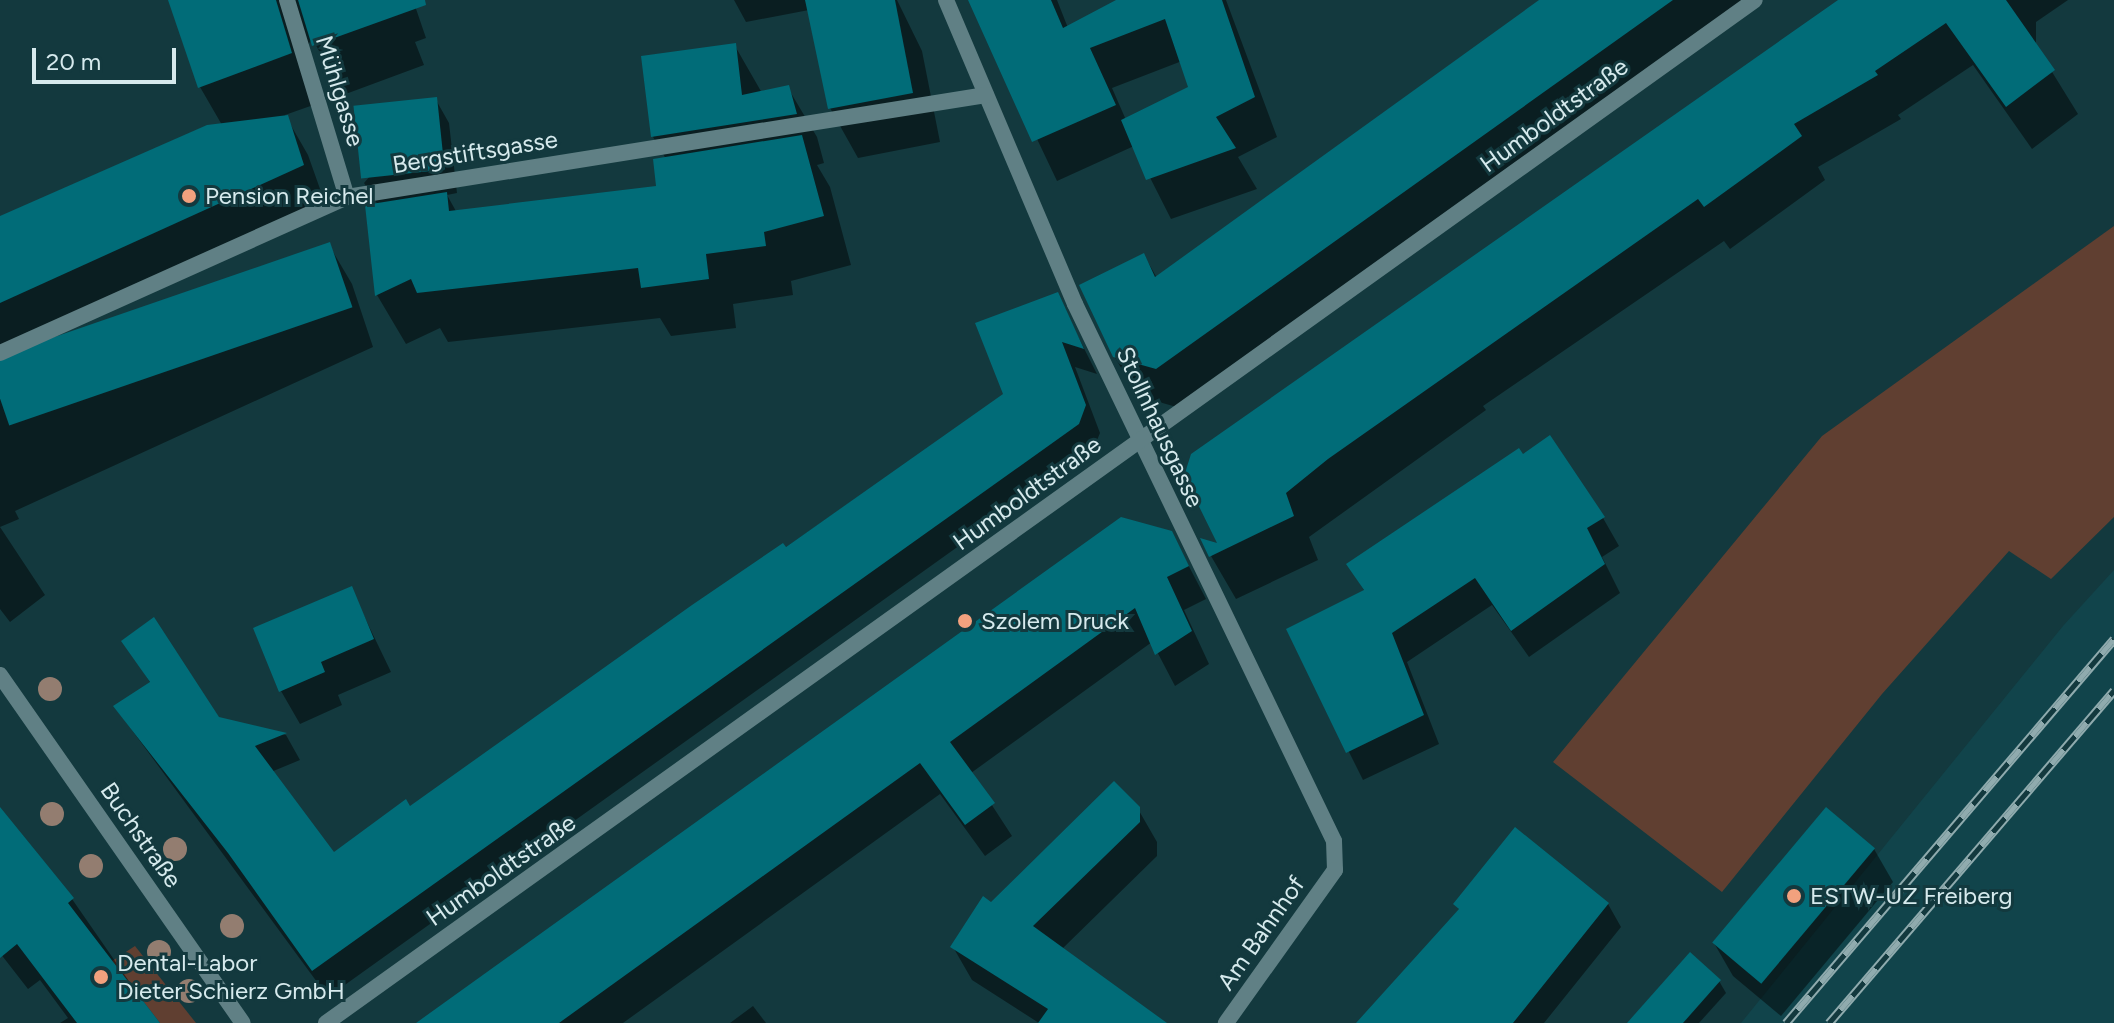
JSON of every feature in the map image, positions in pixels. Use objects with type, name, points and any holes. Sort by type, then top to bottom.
[{"type":"street","name":"Mühlgasse","points":[[287,0],[347,197]]},
{"type":"street","name":"Stollnhausgasse","points":[[946,0],[1139,441],[1334,841],[1335,870]]},
{"type":"street","name":"Humboldtstraße","points":[[326,1023],[1755,0]]},
{"type":"street","name":"Bergstiftsgasse","points":[[0,353],[347,197],[986,95]]},
{"type":"street","name":"Buchstraße","points":[[0,675],[243,1023]]},
{"type":"street","name":"Am Bahnhof","points":[[1226,1023],[1335,870]]},
{"type":"shaded area","points":[[2114,226],[2114,517],[2051,579],[2009,551],[1882,694],[1722,892],[1553,762],[1822,436]]},
{"type":"shaded area","points":[[2114,570],[2114,1023],[1741,1023],[2063,626]]},
{"type":"shaded area","points":[[135,946],[196,1023],[160,1023],[112,961]]},
{"type":"building","points":[[168,0],[276,0],[292,53],[198,88]]},
{"type":"building","points":[[298,0],[425,0],[426,5],[312,46]]},
{"type":"building","points":[[805,0],[895,0],[913,93],[828,109]]},
{"type":"building","points":[[968,0],[1051,0],[1063,28],[1116,0],[1222,0],[1255,97],[1216,117],[1236,148],[1146,180],[1121,120],[1188,87],[1165,19],[1090,48],[1116,105],[1032,142]]},
{"type":"building","points":[[1539,0],[1673,0],[1156,369],[1113,357],[1079,285],[1144,253],[1155,277]]},
{"type":"building","points":[[1838,0],[2006,0],[2055,70],[2006,107],[1946,23],[1875,71],[1878,75],[1794,124],[1802,136],[1704,207],[1698,199],[1328,459],[1286,493],[1294,516],[1209,557],[1200,538],[1217,543],[1184,476],[1191,454]]},
{"type":"building","points":[[736,43],[742,95],[789,85],[797,114],[651,137],[641,56]]},
{"type":"building","points":[[437,97],[445,170],[361,178],[353,106]]},
{"type":"building","points":[[288,115],[304,165],[0,303],[0,216],[207,125]]},
{"type":"building","points":[[802,135],[824,216],[764,232],[766,246],[706,254],[709,279],[641,288],[638,268],[417,293],[411,279],[375,296],[365,205],[447,192],[449,211],[656,186],[653,159]]},
{"type":"building","points":[[330,242],[352,307],[9,425],[0,399],[0,356]]},
{"type":"building","points":[[1058,292],[1084,349],[1062,342],[1086,405],[1079,424],[312,971],[228,853],[113,706],[150,682],[121,641],[154,617],[219,717],[287,733],[255,746],[334,852],[406,799],[410,806],[692,605],[783,543],[786,547],[1003,394],[975,323]]},
{"type":"building","points":[[1550,435],[1605,517],[1587,528],[1605,564],[1511,631],[1475,578],[1392,633],[1424,715],[1346,753],[1286,629],[1364,590],[1346,564],[1519,448],[1523,454]]},
{"type":"building","points":[[1121,517],[1172,531],[1189,566],[1167,577],[1192,631],[1155,655],[1135,608],[950,742],[995,803],[965,825],[920,763],[559,1023],[416,1023]]},
{"type":"building","points":[[352,586],[374,639],[321,662],[325,672],[279,692],[253,628]]},
{"type":"building","points":[[1114,781],[1140,807],[1140,822],[1033,926],[1167,1023],[1038,1023],[1048,1009],[950,947],[983,896],[991,902]]},
{"type":"building","points":[[0,807],[74,898],[68,903],[160,1023],[77,1023],[17,944],[0,958]]},
{"type":"building","name":"ESTW-UZ Freiberg","points":[[1826,807],[1875,848],[1761,984],[1712,943]]},
{"type":"building","points":[[1515,827],[1609,903],[1513,1023],[1356,1023],[1459,909],[1453,904]]},
{"type":"building","points":[[1690,952],[1721,980],[1683,1023],[1627,1023]]},
{"type":"railway","points":[[1786,1023],[2114,639]]},
{"type":"railway","points":[[1829,1023],[2114,690]]},
{"type":"place","name":"Pension Reichel","points":[[189,196]]},
{"type":"place","name":"Szolem Druck","points":[[965,621]]},
{"type":"place","name":"ESTW-UZ Freiberg","points":[[1794,896]]},
{"type":"place","name":"Dental-Labor Dieter Schierz GmbH","points":[[101,977]]}]
